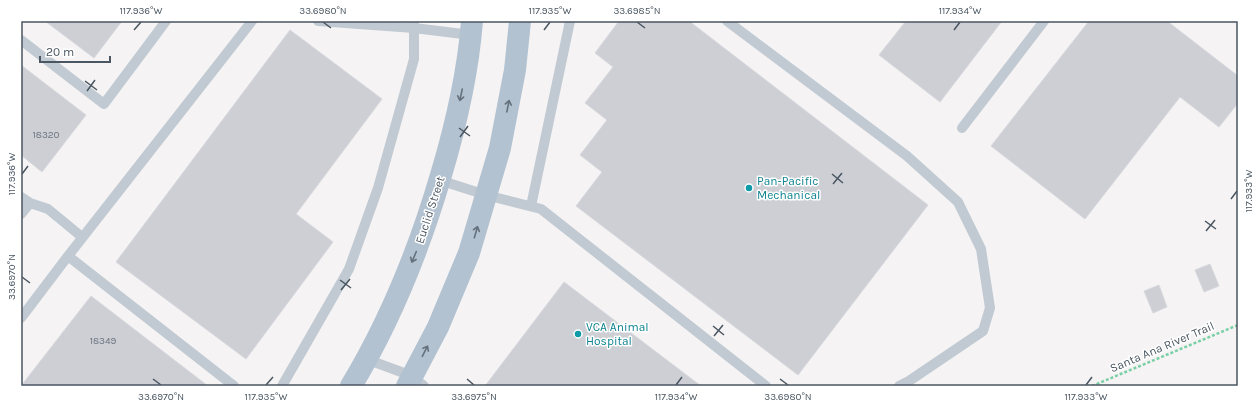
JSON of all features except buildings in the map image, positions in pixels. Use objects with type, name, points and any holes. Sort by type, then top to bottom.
[{"type":"main road","points":[[414,383],[469,254],[500,148],[514,78],[520,21]]},
{"type":"main road","name":"Euclid Street","points":[[351,386],[392,311],[422,237],[452,138],[469,57],[472,28]]},
{"type":"lane","points":[[21,40],[104,104],[166,21]]},
{"type":"lane","points":[[21,318],[82,237],[252,21]]},
{"type":"lane","points":[[318,21],[472,28]]},
{"type":"lane","points":[[531,206],[570,21]]},
{"type":"lane","points":[[727,21],[912,161],[958,202],[981,250],[990,308],[983,331],[909,382],[899,386]]},
{"type":"lane","points":[[962,128],[1044,21]]},
{"type":"lane","points":[[282,386],[352,261],[378,188],[414,59],[414,25]]},
{"type":"lane","points":[[440,180],[486,195],[541,209],[766,386]]},
{"type":"lane","points":[[21,196],[30,203],[48,209],[82,237]]},
{"type":"lane","points":[[21,214],[30,203]]},
{"type":"lane","points":[[68,256],[234,386]]},
{"type":"lane","points":[[366,359],[414,383]]},
{"type":"path","name":"Santa Ana River Trail","points":[[1092,386],[1238,325]]},
{"type":"place","name":"Pan-Pacific Mechanical","points":[[749,188]]},
{"type":"place","name":"VCA Animal Hospital","points":[[578,334]]}]
